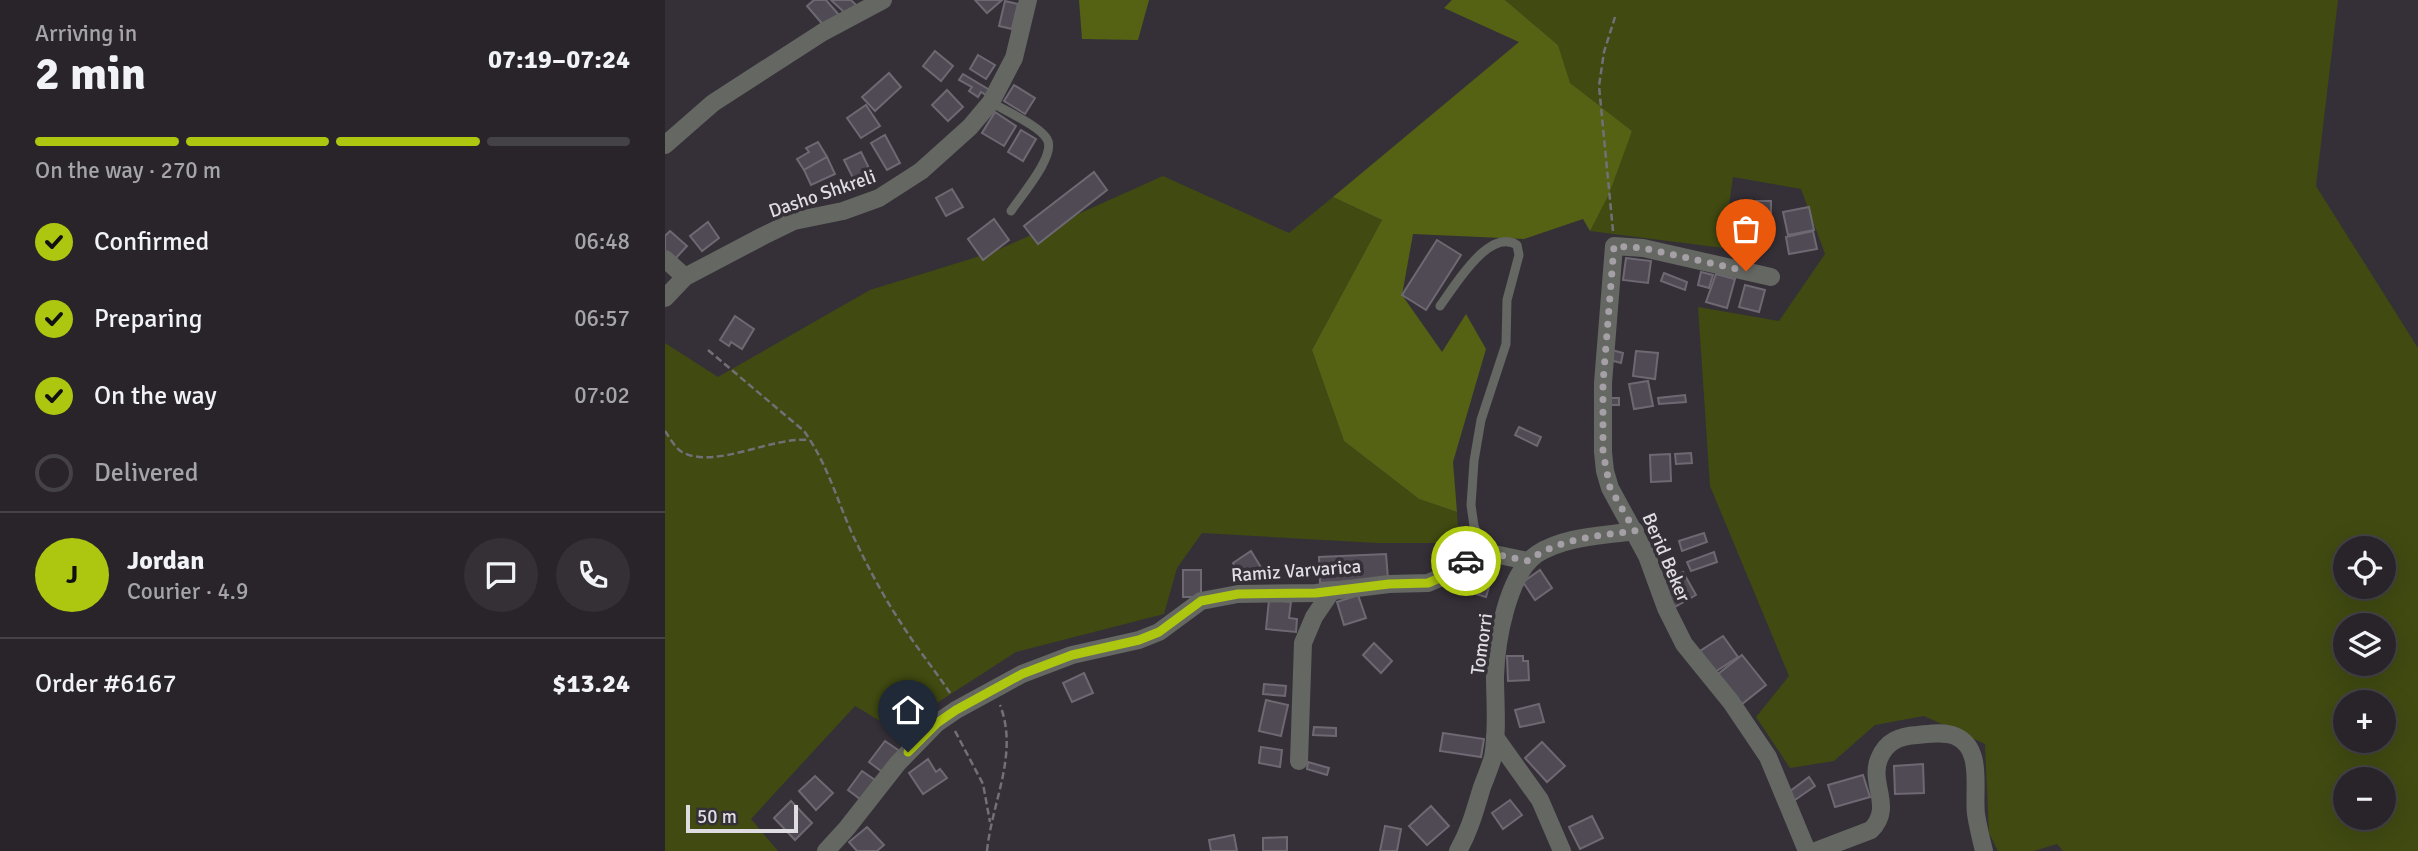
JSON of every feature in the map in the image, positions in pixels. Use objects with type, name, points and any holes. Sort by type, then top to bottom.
[{"type":"street","points":[[665,145],[713,103],[823,32],[883,0]]},
{"type":"street","name":"Dasho Shkreli","points":[[665,298],[685,277],[794,221],[843,211],[891,191],[921,171],[953,143],[991,102],[1014,58],[1028,0]]},
{"type":"street","points":[[1614,246],[1643,248],[1771,277]]},
{"type":"street","name":"Berid Beker","points":[[1614,246],[1603,383],[1603,452],[1610,488],[1635,531],[1684,644],[1731,702],[1768,757],[1807,851]]},
{"type":"street","points":[[665,260],[685,277]]},
{"type":"street","points":[[1484,554],[1528,561],[1549,548],[1571,541],[1635,531]]},
{"type":"street","name":"Ramiz Varvarica","points":[[826,851],[911,749],[954,711],[1022,674],[1072,655],[1139,640],[1159,632],[1201,601],[1257,593],[1331,592],[1389,584],[1428,583],[1484,554]]},
{"type":"street","name":"Tomorri","points":[[1458,851],[1474,819],[1493,758],[1498,649],[1512,592],[1528,561]]},
{"type":"street","points":[[1299,761],[1303,643],[1314,617],[1331,592]]},
{"type":"street","points":[[1816,851],[1871,830],[1876,825],[1882,811],[1877,768],[1885,747],[1894,739],[1907,735],[1945,733],[1965,742],[1975,761],[1976,812],[1984,851]]},
{"type":"street","points":[[1495,737],[1540,800],[1562,851]]},
{"type":"lane","points":[[991,102],[1042,133],[1050,148],[1042,166],[1011,211]]},
{"type":"lane","points":[[1440,306],[1486,249],[1498,242],[1510,241],[1517,245],[1519,255],[1507,300],[1506,344],[1481,420],[1474,461],[1471,505],[1473,526],[1484,554]]},
{"type":"path","points":[[1614,246],[1599,86],[1604,52],[1615,17]]},
{"type":"path","points":[[708,350],[804,431],[825,465],[857,545],[954,711],[983,784],[990,825]]},
{"type":"path","points":[[665,431],[682,452],[703,458],[789,440],[810,440]]},
{"type":"path","points":[[987,851],[1008,741],[1007,727],[994,689]]},
{"type":"green space","points":[[1079,0],[1149,0],[1138,40],[1082,39]]},
{"type":"green space","points":[[1452,0],[1505,0],[1558,45],[1570,83],[1632,131],[1609,194],[1590,231],[1583,219],[1524,239],[1413,234],[1402,295],[1442,352],[1466,314],[1486,349],[1453,462],[1457,512],[1419,499],[1344,441],[1312,350],[1382,220],[1333,197],[1519,42],[1444,8]]},
{"type":"green space","points":[[1505,0],[2338,0],[2316,186],[2418,348],[2418,851],[2063,851],[2057,844],[2034,851],[1998,851],[1989,833],[1985,744],[1924,716],[1875,725],[1834,761],[1790,768],[1756,717],[1789,676],[1710,486],[1698,307],[1779,321],[1825,254],[1801,189],[1733,177],[1723,248],[1590,231],[1632,131],[1569,83],[1558,45]]},
{"type":"green space","points":[[1163,176],[1289,233],[1333,197],[1382,220],[1312,350],[1344,441],[1419,499],[1457,512],[1459,543],[1377,543],[1202,533],[1177,568],[1164,614],[1016,652],[895,730],[855,706],[751,819],[778,851],[665,851],[665,343],[718,377],[870,290],[993,252]]},
{"type":"building","points":[[814,0],[826,0],[839,15],[825,27],[807,6]]},
{"type":"building","points":[[831,0],[851,0],[857,6],[847,15]]},
{"type":"building","points":[[975,0],[1002,0],[987,13]]},
{"type":"building","points":[[1005,1],[1018,4],[1012,29],[999,26]]},
{"type":"building","points":[[935,51],[953,66],[941,81],[923,66]]},
{"type":"building","points":[[978,55],[995,65],[986,79],[970,69]]},
{"type":"building","points":[[889,73],[901,87],[875,111],[862,97]]},
{"type":"building","points":[[963,74],[993,92],[989,97],[981,92],[978,97],[969,91],[972,87],[959,80]]},
{"type":"building","points":[[1014,85],[1035,98],[1025,114],[1004,101]]},
{"type":"building","points":[[947,90],[963,107],[948,121],[932,105]]},
{"type":"building","points":[[866,105],[880,126],[861,138],[847,118]]},
{"type":"building","points":[[995,112],[1016,126],[1004,146],[982,133]]},
{"type":"building","points":[[1021,130],[1036,139],[1023,161],[1008,152]]},
{"type":"building","points":[[885,135],[900,163],[887,170],[871,143]]},
{"type":"building","points":[[818,142],[827,157],[804,170],[797,159],[809,152],[806,148]]},
{"type":"building","points":[[861,152],[872,174],[855,182],[844,160]]},
{"type":"building","points":[[827,157],[835,174],[811,185],[804,170]]},
{"type":"building","points":[[1094,172],[1107,190],[1038,244],[1024,226]]},
{"type":"building","points":[[952,189],[963,207],[946,216],[936,198]]},
{"type":"building","points":[[1750,201],[1771,201],[1771,216],[1750,215]]},
{"type":"building","points":[[1809,207],[1814,230],[1788,235],[1783,212]]},
{"type":"building","points":[[994,219],[1009,240],[983,260],[968,239]]},
{"type":"building","points":[[708,222],[719,238],[702,251],[690,236]]},
{"type":"building","points":[[670,231],[687,246],[674,260],[665,252],[665,236]]},
{"type":"building","points":[[1813,231],[1817,249],[1789,254],[1786,237]]},
{"type":"building","points":[[1437,240],[1461,255],[1426,310],[1402,295]]},
{"type":"building","points":[[1626,258],[1651,261],[1648,283],[1623,280]]},
{"type":"building","points":[[1701,272],[1713,275],[1709,288],[1698,285]]},
{"type":"building","points":[[1664,273],[1687,282],[1685,290],[1661,281]]},
{"type":"building","points":[[1716,274],[1735,279],[1727,308],[1706,302]]},
{"type":"building","points":[[1745,285],[1765,290],[1759,312],[1739,307]]},
{"type":"building","points":[[735,316],[754,329],[742,349],[731,342],[729,346],[720,340]]},
{"type":"building","points":[[1608,349],[1623,353],[1621,363],[1606,359]]},
{"type":"building","points":[[1636,351],[1658,353],[1655,379],[1633,376]]},
{"type":"building","points":[[1648,381],[1653,406],[1634,409],[1629,384]]},
{"type":"building","points":[[1685,395],[1686,402],[1659,404],[1658,398]]},
{"type":"building","points":[[1607,398],[1619,398],[1619,405],[1607,405]]},
{"type":"building","points":[[1519,427],[1541,437],[1537,446],[1515,435]]},
{"type":"building","points":[[1691,453],[1692,463],[1676,464],[1675,454]]},
{"type":"building","points":[[1670,454],[1671,481],[1651,482],[1650,455]]},
{"type":"building","points":[[1704,533],[1707,542],[1682,551],[1679,541]]},
{"type":"building","points":[[1251,551],[1262,569],[1244,581],[1233,563]]},
{"type":"building","points":[[1714,552],[1717,562],[1691,571],[1687,562]]},
{"type":"building","points":[[1386,554],[1388,579],[1320,583],[1319,557]]},
{"type":"building","points":[[1462,568],[1492,577],[1486,597],[1456,588]]},
{"type":"building","points":[[1183,570],[1201,570],[1201,597],[1183,597]]},
{"type":"building","points":[[1540,570],[1552,588],[1535,600],[1523,582]]},
{"type":"building","points":[[1683,572],[1696,595],[1675,607],[1661,584]]},
{"type":"building","points":[[1358,595],[1366,618],[1344,625],[1337,602]]},
{"type":"building","points":[[1269,600],[1291,602],[1289,618],[1297,619],[1296,632],[1266,629]]},
{"type":"building","points":[[1723,636],[1738,657],[1715,672],[1700,651]]},
{"type":"building","points":[[1374,643],[1392,661],[1381,673],[1363,655]]},
{"type":"building","points":[[1742,655],[1766,685],[1737,708],[1713,678]]},
{"type":"building","points":[[1507,656],[1523,656],[1523,661],[1528,661],[1529,680],[1508,681]]},
{"type":"building","points":[[1084,673],[1093,693],[1072,702],[1063,683]]},
{"type":"building","points":[[1264,684],[1286,686],[1285,696],[1263,694]]},
{"type":"building","points":[[1266,700],[1288,705],[1281,736],[1259,731]]},
{"type":"building","points":[[1539,704],[1544,722],[1520,727],[1515,710]]},
{"type":"building","points":[[1314,727],[1336,728],[1336,736],[1313,735]]},
{"type":"building","points":[[1443,733],[1484,739],[1481,757],[1440,751]]},
{"type":"building","points":[[885,741],[901,752],[885,774],[869,762]]},
{"type":"building","points":[[1542,742],[1565,766],[1547,782],[1525,758]]},
{"type":"building","points":[[1261,747],[1282,750],[1280,767],[1259,763]]},
{"type":"building","points":[[928,759],[936,772],[940,769],[947,778],[923,794],[909,773]]},
{"type":"building","points":[[1308,762],[1329,768],[1327,775],[1307,769]]},
{"type":"building","points":[[1923,764],[1924,793],[1895,794],[1894,766]]},
{"type":"building","points":[[862,771],[878,782],[864,802],[848,790]]},
{"type":"building","points":[[1863,775],[1870,797],[1835,807],[1828,785]]},
{"type":"building","points":[[815,776],[833,793],[816,810],[799,791]]},
{"type":"building","points":[[1809,777],[1815,786],[1795,800],[1789,792]]},
{"type":"building","points":[[1510,800],[1522,815],[1503,829],[1492,813]]},
{"type":"building","points":[[791,801],[812,823],[795,840],[774,818]]},
{"type":"building","points":[[1431,806],[1449,826],[1427,845],[1409,826]]},
{"type":"building","points":[[1592,816],[1603,838],[1580,849],[1569,827]]},
{"type":"building","points":[[1385,826],[1401,829],[1397,851],[1380,851]]},
{"type":"building","points":[[867,827],[884,845],[877,851],[857,851],[849,842]]},
{"type":"building","points":[[1234,835],[1237,851],[1211,851],[1209,840]]},
{"type":"building","points":[[1287,837],[1287,851],[1263,851],[1263,838]]},
{"type":"way so far","points":[[1466,561],[1484,554],[1528,561],[1549,548],[1571,541],[1635,531],[1610,488],[1603,452],[1603,383],[1614,246],[1643,248],[1746,271]]},
{"type":"route","points":[[908,752],[937,723],[956,710],[1022,674],[1072,655],[1139,640],[1159,632],[1201,601],[1238,594],[1340,592],[1368,586],[1428,583],[1466,561]]}]
